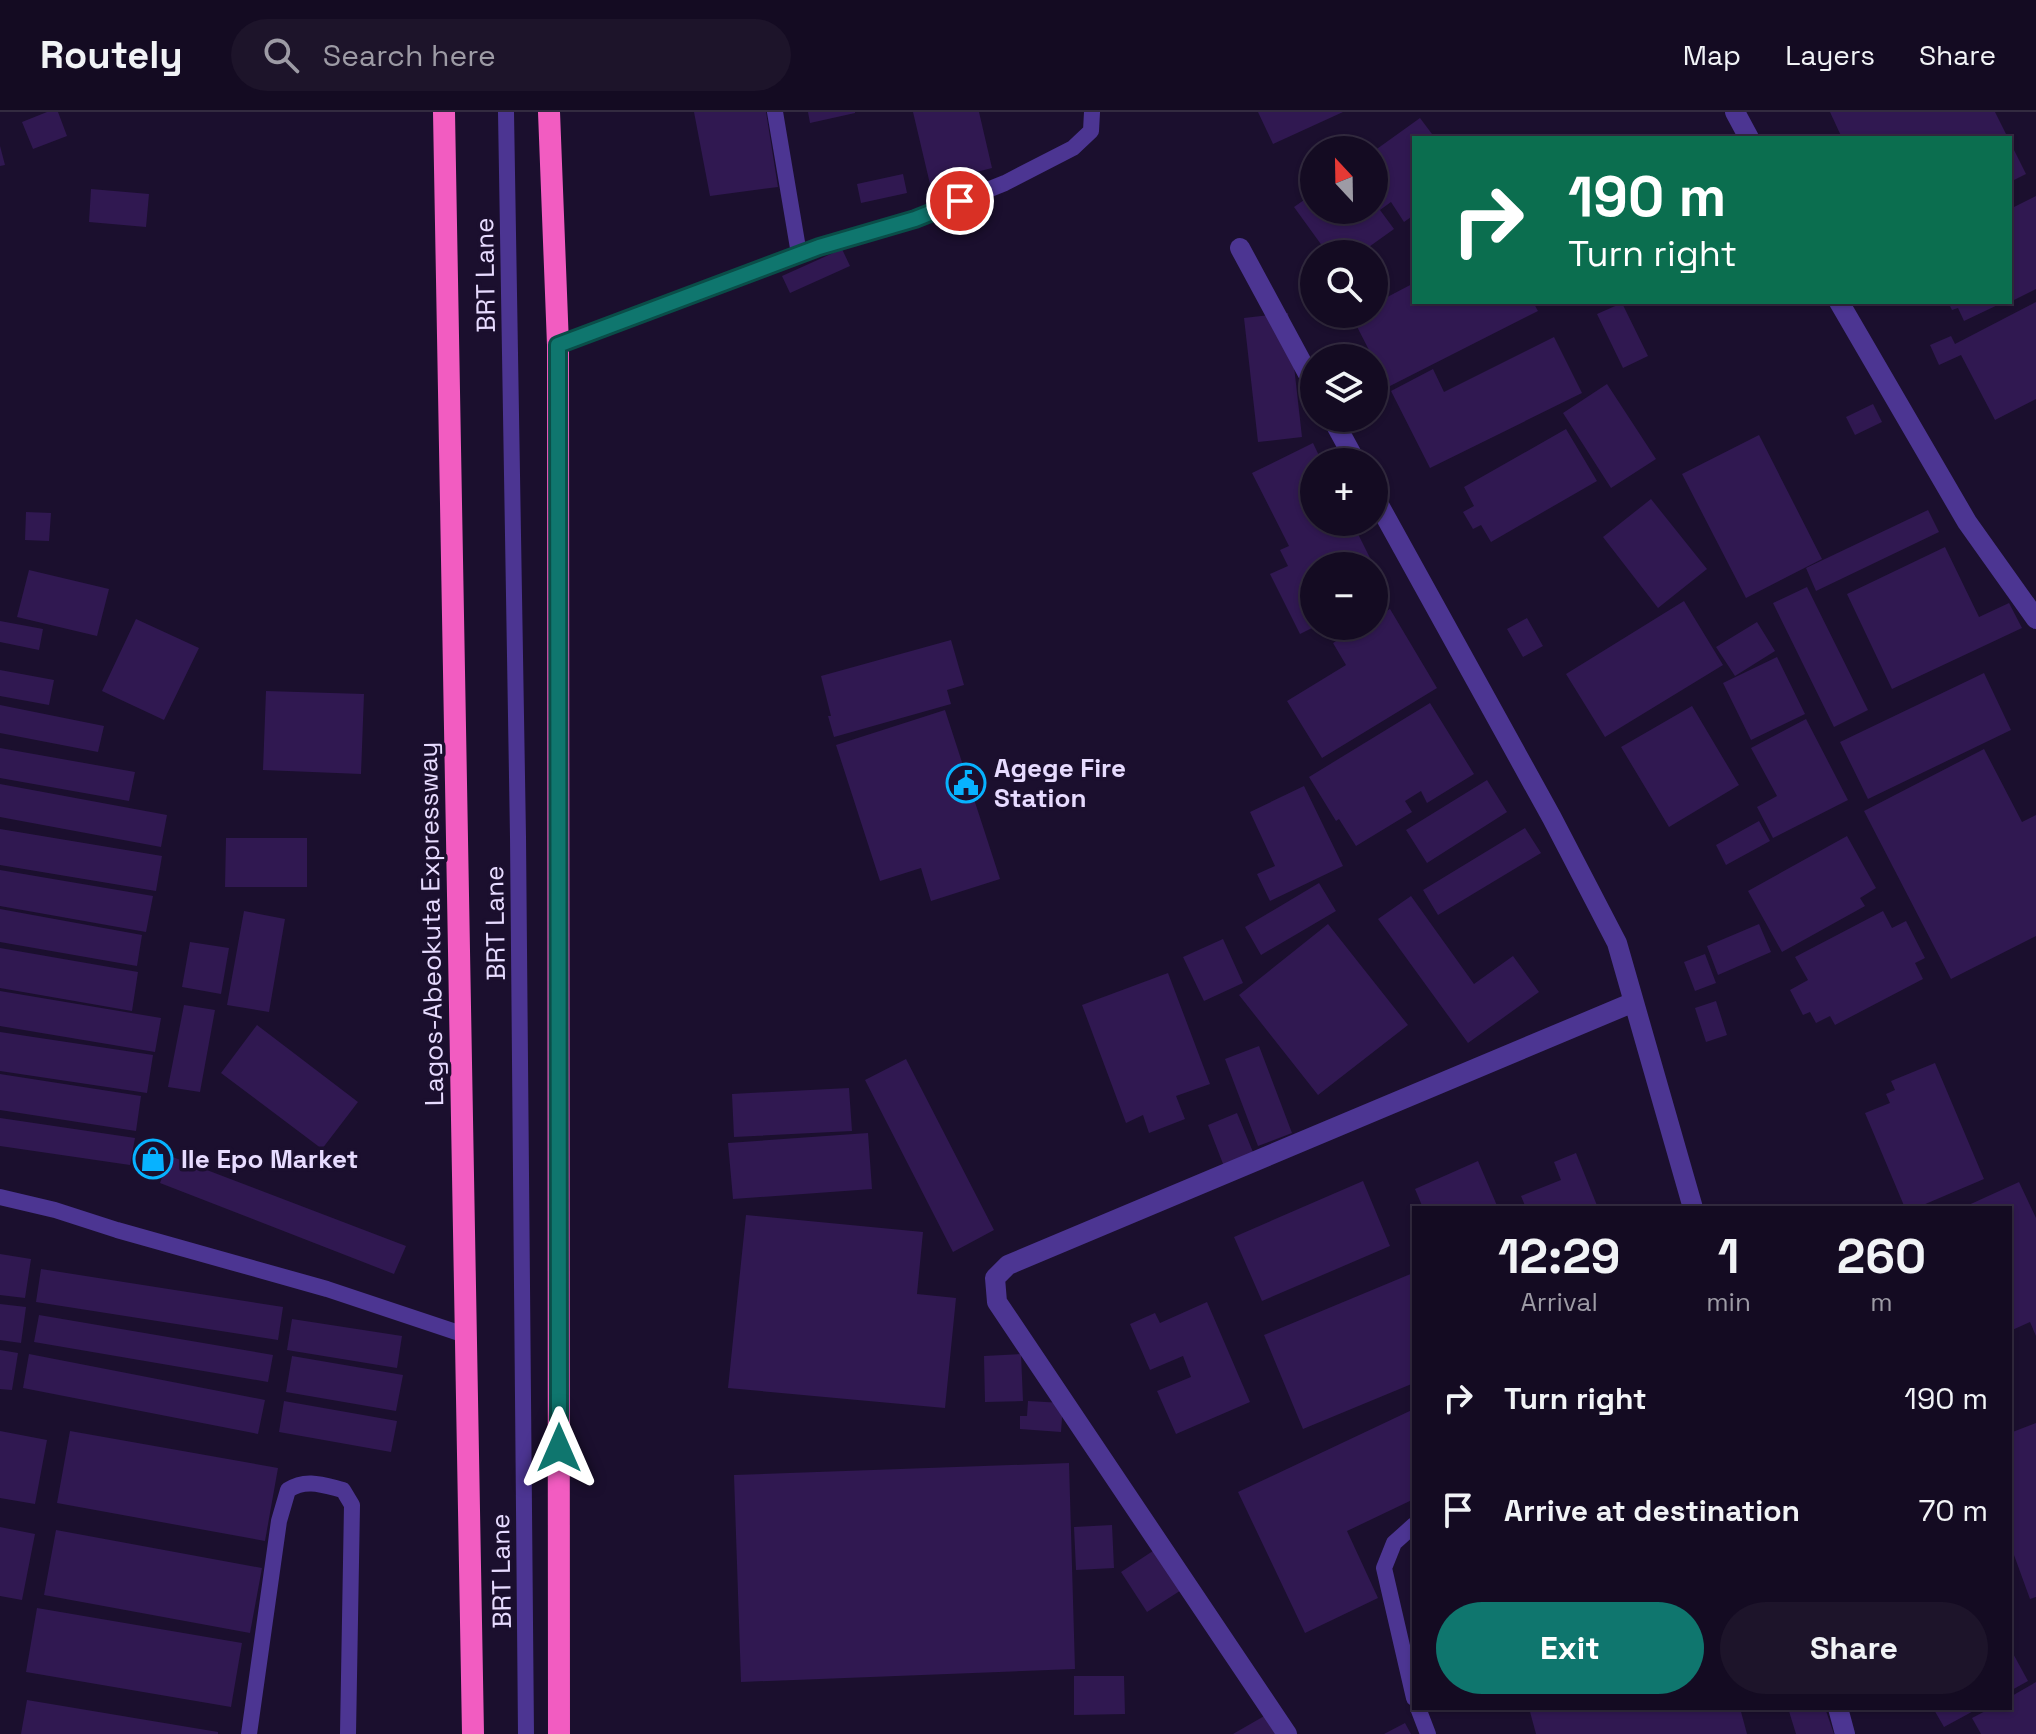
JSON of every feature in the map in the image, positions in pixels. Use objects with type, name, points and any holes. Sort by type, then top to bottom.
[{"type":"highway","name":"Lagos-Abeokuta Expressway","points":[[444,112],[473,1734]]},
{"type":"highway","points":[[549,112],[558,345],[559,1734]]},
{"type":"street","points":[[1735,112],[1748,136]]},
{"type":"street","points":[[1240,248],[1300,359]]},
{"type":"street","points":[[1840,304],[1967,522],[2036,619]]},
{"type":"street","points":[[1388,521],[1617,943],[1692,1206]]},
{"type":"street","points":[[1287,1734],[997,1302],[995,1278],[1008,1265],[1634,1002]]},
{"type":"street","points":[[1839,1710],[1845,1734]]},
{"type":"lane","name":"BRT Lane","points":[[506,112],[519,884],[526,1734]]},
{"type":"lane","points":[[775,112],[799,254]]},
{"type":"lane","points":[[558,345],[799,254],[915,219],[1005,183],[1073,148],[1091,131],[1092,112]]},
{"type":"lane","points":[[0,1197],[327,1289],[468,1336]]},
{"type":"lane","points":[[249,1734],[279,1521],[288,1490],[299,1483],[316,1483],[343,1490],[352,1505],[348,1734]]},
{"type":"lane","points":[[1412,1527],[1394,1543],[1384,1568],[1412,1689]]},
{"type":"lane","points":[[1419,1710],[1428,1734]]},
{"type":"building","points":[[47,112],[58,112],[67,136],[33,149],[22,122]]},
{"type":"building","points":[[694,112],[766,112],[778,187],[710,196]]},
{"type":"building","points":[[808,112],[855,112],[855,113],[810,123]]},
{"type":"building","points":[[913,112],[979,112],[992,168],[930,184]]},
{"type":"building","points":[[1258,112],[1343,112],[1273,144]]},
{"type":"building","points":[[1830,112],[1995,112],[2007,136],[1841,136]]},
{"type":"building","points":[[1420,118],[1434,136],[1412,136],[1412,216],[1404,222],[1391,202],[1388,204],[1388,141]]},
{"type":"building","points":[[0,146],[5,165],[0,166]]},
{"type":"building","points":[[2012,146],[2026,174],[2012,181]]},
{"type":"building","points":[[903,174],[907,193],[861,203],[857,184]]},
{"type":"building","points":[[91,189],[149,194],[146,227],[89,222]]},
{"type":"building","points":[[2036,196],[2036,289],[2012,301],[2012,208]]},
{"type":"building","points":[[1388,221],[1394,229],[1379,240],[1318,240],[1306,224],[1388,224]]},
{"type":"building","points":[[842,249],[850,266],[790,293],[782,276]]},
{"type":"building","points":[[1412,284],[1412,304],[1534,304],[1538,311],[1388,387],[1388,344],[1366,344],[1358,328],[1388,328],[1388,297]]},
{"type":"building","points":[[2036,302],[2036,399],[1995,420],[1961,355],[1939,365],[1930,345],[1951,336],[1955,344]]},
{"type":"building","points":[[1622,304],[1648,356],[1623,368],[1597,314]]},
{"type":"building","points":[[1949,304],[2000,304],[1964,321],[1958,308],[1952,310]]},
{"type":"building","points":[[1288,313],[1302,437],[1258,442],[1244,318]]},
{"type":"building","points":[[1554,337],[1582,393],[1430,468],[1391,391],[1433,369],[1444,392]]},
{"type":"building","points":[[1607,384],[1656,459],[1611,488],[1563,413]]},
{"type":"building","points":[[1873,404],[1882,422],[1855,435],[1846,417]]},
{"type":"building","points":[[1566,429],[1597,481],[1491,542],[1481,525],[1473,529],[1463,512],[1474,506],[1464,487]]},
{"type":"building","points":[[1759,435],[1822,559],[1746,598],[1682,474]]},
{"type":"building","points":[[1300,449],[1300,536],[1359,536],[1367,552],[1300,552],[1300,634],[1270,574],[1288,566],[1280,550],[1289,546],[1252,473]]},
{"type":"building","points":[[1651,499],[1707,569],[1658,608],[1603,537]]},
{"type":"building","points":[[1928,510],[1939,532],[1816,591],[1806,568]]},
{"type":"building","points":[[26,512],[51,513],[49,541],[25,540]]},
{"type":"building","points":[[1945,547],[1979,617],[2009,603],[2022,628],[1892,689],[1847,594]]},
{"type":"building","points":[[29,570],[109,589],[97,636],[17,617]]},
{"type":"building","points":[[1807,587],[1868,710],[1834,727],[1773,603]]},
{"type":"building","points":[[1684,601],[1723,665],[1605,737],[1566,674]]},
{"type":"building","points":[[1388,610],[1437,688],[1322,758],[1287,701],[1346,665],[1333,643],[1338,640],[1388,640]]},
{"type":"building","points":[[1527,618],[1543,646],[1523,657],[1507,629]]},
{"type":"building","points":[[136,619],[199,648],[164,720],[102,691]]},
{"type":"building","points":[[0,621],[43,629],[39,650],[0,642]]},
{"type":"building","points":[[1757,622],[1775,651],[1735,676],[1716,647]]},
{"type":"building","points":[[951,640],[964,685],[947,690],[951,704],[834,737],[821,676]]},
{"type":"building","points":[[1777,657],[1805,714],[1751,740],[1723,683]]},
{"type":"building","points":[[0,670],[54,680],[49,705],[0,696]]},
{"type":"building","points":[[1984,673],[2011,730],[1868,799],[1840,742]]},
{"type":"building","points":[[266,691],[364,694],[361,774],[263,770]]},
{"type":"building","points":[[1430,703],[1474,774],[1427,803],[1421,791],[1405,801],[1412,812],[1356,846],[1339,819],[1336,821],[1309,777]]},
{"type":"building","points":[[0,705],[104,726],[98,752],[0,733]]},
{"type":"building","points":[[1692,706],[1739,785],[1669,827],[1621,747]]},
{"type":"building","points":[[945,710],[1000,879],[931,901],[921,868],[880,881],[836,745]]},
{"type":"building","points":[[1806,719],[1848,800],[1773,838],[1757,807],[1777,796],[1751,748]]},
{"type":"building","points":[[0,748],[135,772],[129,801],[0,778]]},
{"type":"building","points":[[1984,749],[2022,822],[2036,815],[2036,936],[1951,979],[1864,811]]},
{"type":"building","points":[[1487,780],[1507,812],[1427,863],[1406,830]]},
{"type":"building","points":[[0,784],[167,815],[161,847],[0,817]]},
{"type":"building","points":[[1304,786],[1343,866],[1270,901],[1257,874],[1275,866],[1250,812]]},
{"type":"building","points":[[1759,821],[1770,841],[1726,865],[1716,845]]},
{"type":"building","points":[[1525,828],[1541,853],[1438,915],[1423,890]]},
{"type":"building","points":[[0,829],[162,856],[156,891],[0,865]]},
{"type":"building","points":[[1847,836],[1876,888],[1860,898],[1865,906],[1782,952],[1748,891]]},
{"type":"building","points":[[226,838],[307,838],[307,887],[225,887]]},
{"type":"building","points":[[0,870],[153,896],[146,932],[0,906]]},
{"type":"building","points":[[1319,883],[1336,911],[1261,955],[1245,927]]},
{"type":"building","points":[[1411,896],[1474,984],[1513,956],[1539,992],[1468,1043],[1378,919]]},
{"type":"building","points":[[0,909],[142,935],[137,966],[0,942]]},
{"type":"building","points":[[244,911],[285,919],[269,1012],[227,1005]]},
{"type":"building","points":[[1883,911],[1892,928],[1906,921],[1925,958],[1915,963],[1923,979],[1835,1025],[1830,1016],[1816,1023],[1810,1012],[1803,1015],[1790,990],[1808,980],[1795,957]]},
{"type":"building","points":[[1328,924],[1408,1025],[1318,1095],[1239,995]]},
{"type":"building","points":[[1759,924],[1771,952],[1718,975],[1707,946]]},
{"type":"building","points":[[1223,939],[1243,983],[1204,1001],[1183,957]]},
{"type":"building","points":[[190,942],[229,948],[221,994],[182,987]]},
{"type":"building","points":[[0,948],[138,972],[132,1011],[0,988]]},
{"type":"building","points":[[1705,954],[1716,983],[1695,991],[1684,962]]},
{"type":"building","points":[[1168,973],[1210,1084],[1176,1096],[1185,1119],[1149,1133],[1143,1115],[1126,1123],[1082,1005]]},
{"type":"building","points":[[0,991],[161,1018],[155,1052],[0,1026]]},
{"type":"building","points":[[1716,1001],[1727,1035],[1706,1042],[1695,1008]]},
{"type":"building","points":[[184,1005],[215,1010],[200,1092],[168,1087]]},
{"type":"building","points":[[257,1025],[358,1102],[322,1149],[221,1073]]},
{"type":"building","points":[[0,1032],[153,1055],[147,1093],[0,1071]]},
{"type":"building","points":[[1259,1046],[1292,1133],[1258,1146],[1225,1059]]},
{"type":"building","points":[[906,1059],[994,1230],[953,1252],[865,1080]]},
{"type":"building","points":[[1935,1063],[1984,1179],[1921,1206],[1904,1206],[1865,1113],[1890,1103],[1886,1094],[1895,1090],[1891,1081]]},
{"type":"building","points":[[0,1074],[141,1096],[136,1131],[0,1110]]},
{"type":"building","points":[[849,1088],[852,1131],[734,1137],[732,1094]]},
{"type":"building","points":[[1237,1113],[1255,1157],[1225,1169],[1208,1125]]},
{"type":"building","points":[[0,1118],[135,1138],[130,1165],[0,1146]]},
{"type":"building","points":[[868,1133],[872,1189],[733,1199],[728,1143]]},
{"type":"building","points":[[1576,1153],[1597,1206],[1525,1206],[1521,1196],[1561,1180],[1554,1162]]},
{"type":"building","points":[[170,1156],[406,1246],[394,1274],[160,1183]]},
{"type":"building","points":[[1478,1161],[1497,1206],[1422,1206],[1415,1189]]},
{"type":"building","points":[[1363,1181],[1390,1246],[1262,1301],[1234,1237]]},
{"type":"building","points":[[2019,1182],[2036,1218],[2036,1336],[2030,1322],[2012,1330],[2012,1206],[1966,1206]]},
{"type":"building","points":[[746,1215],[923,1232],[917,1294],[956,1298],[945,1408],[728,1388]]},
{"type":"building","points":[[0,1254],[31,1259],[25,1298],[0,1295]]},
{"type":"building","points":[[41,1269],[283,1307],[278,1340],[36,1302]]},
{"type":"building","points":[[1412,1273],[1412,1384],[1303,1429],[1264,1335]]},
{"type":"building","points":[[1207,1302],[1250,1402],[1176,1434],[1157,1391],[1191,1377],[1183,1356],[1150,1370],[1130,1324],[1155,1313],[1160,1323]]},
{"type":"building","points":[[0,1304],[26,1307],[21,1343],[0,1340]]},
{"type":"building","points":[[39,1315],[273,1355],[268,1382],[34,1342]]},
{"type":"building","points":[[292,1319],[402,1336],[397,1368],[287,1350]]},
{"type":"building","points":[[0,1350],[18,1353],[12,1390],[0,1389]]},
{"type":"building","points":[[29,1354],[265,1400],[258,1434],[23,1388]]},
{"type":"building","points":[[1021,1354],[1023,1401],[985,1402],[984,1356]]},
{"type":"building","points":[[292,1356],[403,1375],[396,1411],[286,1392]]},
{"type":"building","points":[[284,1401],[397,1421],[391,1452],[279,1432]]},
{"type":"building","points":[[1028,1401],[1063,1403],[1061,1432],[1020,1429],[1020,1416],[1027,1416]]},
{"type":"building","points":[[1412,1410],[1412,1500],[1347,1531],[1378,1598],[1305,1633],[1238,1492]]},
{"type":"building","points":[[2036,1423],[2036,1597],[2030,1599],[2012,1550],[2012,1432]]},
{"type":"building","points":[[0,1431],[47,1440],[35,1504],[0,1498]]},
{"type":"building","points":[[70,1431],[278,1468],[265,1541],[57,1503]]},
{"type":"building","points":[[1069,1463],[1075,1669],[741,1682],[734,1475]]},
{"type":"building","points":[[1112,1525],[1114,1568],[1076,1570],[1074,1527]]},
{"type":"building","points":[[0,1527],[35,1534],[22,1600],[0,1596]]},
{"type":"building","points":[[56,1530],[262,1568],[250,1633],[44,1595]]},
{"type":"building","points":[[1159,1547],[1186,1587],[1147,1612],[1121,1572]]},
{"type":"building","points":[[37,1608],[242,1643],[231,1707],[26,1672]]},
{"type":"building","points":[[2012,1652],[2028,1681],[2012,1690]]},
{"type":"building","points":[[1074,1676],[1124,1676],[1125,1714],[1074,1715]]},
{"type":"building","points":[[2036,1682],[2036,1734],[1981,1734],[1972,1718],[1987,1710],[2012,1710],[2012,1696]]},
{"type":"building","points":[[27,1700],[218,1732],[218,1734],[21,1734]]},
{"type":"building","points":[[1530,1710],[1741,1710],[1747,1734],[1536,1734]]},
{"type":"building","points":[[1789,1710],[1826,1710],[1834,1734],[1796,1734]]},
{"type":"building","points":[[1934,1710],[1975,1710],[1944,1727]]},
{"type":"building","points":[[1266,1715],[1276,1734],[1233,1734]]},
{"type":"building","points":[[1405,1723],[1411,1734],[1384,1734]]},
{"type":"place","name":"Agege Fire Station","points":[[966,783]]},
{"type":"place","name":"Ile Epo Market","points":[[153,1159]]},
{"type":"route","points":[[559,1448],[558,345],[819,247],[915,219],[960,201]]}]
